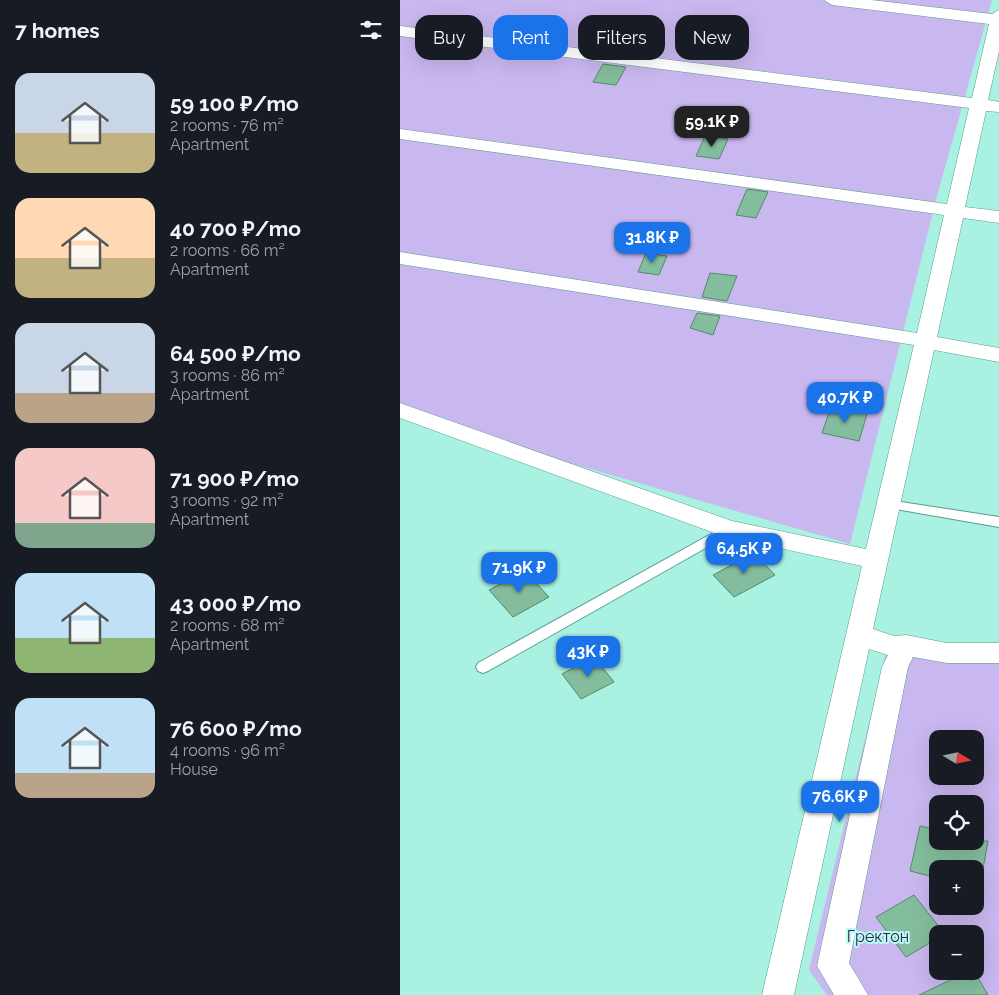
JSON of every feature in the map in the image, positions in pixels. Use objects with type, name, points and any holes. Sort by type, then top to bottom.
[{"type":"street","points":[[778,995],[954,210],[999,18],[832,0]]},
{"type":"street","points":[[400,31],[999,107]]},
{"type":"street","points":[[400,134],[999,216]]},
{"type":"street","points":[[400,258],[904,336],[999,355]]},
{"type":"street","points":[[400,410],[729,529],[875,560]]},
{"type":"street","points":[[858,638],[878,640],[893,646],[906,645],[947,653],[999,653]]},
{"type":"street","points":[[852,995],[832,966],[895,667],[906,645]]},
{"type":"lane","points":[[888,504],[999,522]]},
{"type":"lane","points":[[484,667],[729,529]]},
{"type":"green space","points":[[400,0],[992,0],[937,196],[850,544],[570,463],[400,406]]},
{"type":"green space","name":"Гректон","points":[[886,653],[999,660],[999,995],[827,995],[809,970]]},
{"type":"building","points":[[603,64],[626,67],[616,85],[593,82]]},
{"type":"building","points":[[705,136],[728,139],[719,159],[696,156]]},
{"type":"building","points":[[747,189],[768,192],[756,218],[736,215]]},
{"type":"building","points":[[646,253],[667,256],[659,275],[638,272]]},
{"type":"building","points":[[710,273],[737,276],[727,301],[702,297]]},
{"type":"building","points":[[697,313],[720,316],[713,335],[690,328]]},
{"type":"building","points":[[831,407],[867,414],[859,441],[822,433]]},
{"type":"building","points":[[754,553],[775,575],[734,597],[713,575]]},
{"type":"building","points":[[525,571],[549,597],[513,617],[489,590]]},
{"type":"building","points":[[594,657],[614,682],[581,699],[562,674]]},
{"type":"building","points":[[920,826],[929,828],[929,850],[984,850],[984,841],[988,841],[984,863],[984,860],[929,860],[929,876],[910,871]]},
{"type":"building","points":[[914,895],[938,925],[929,925],[929,943],[906,957],[876,917]]},
{"type":"building","points":[[950,980],[979,980],[988,995],[919,995]]}]
